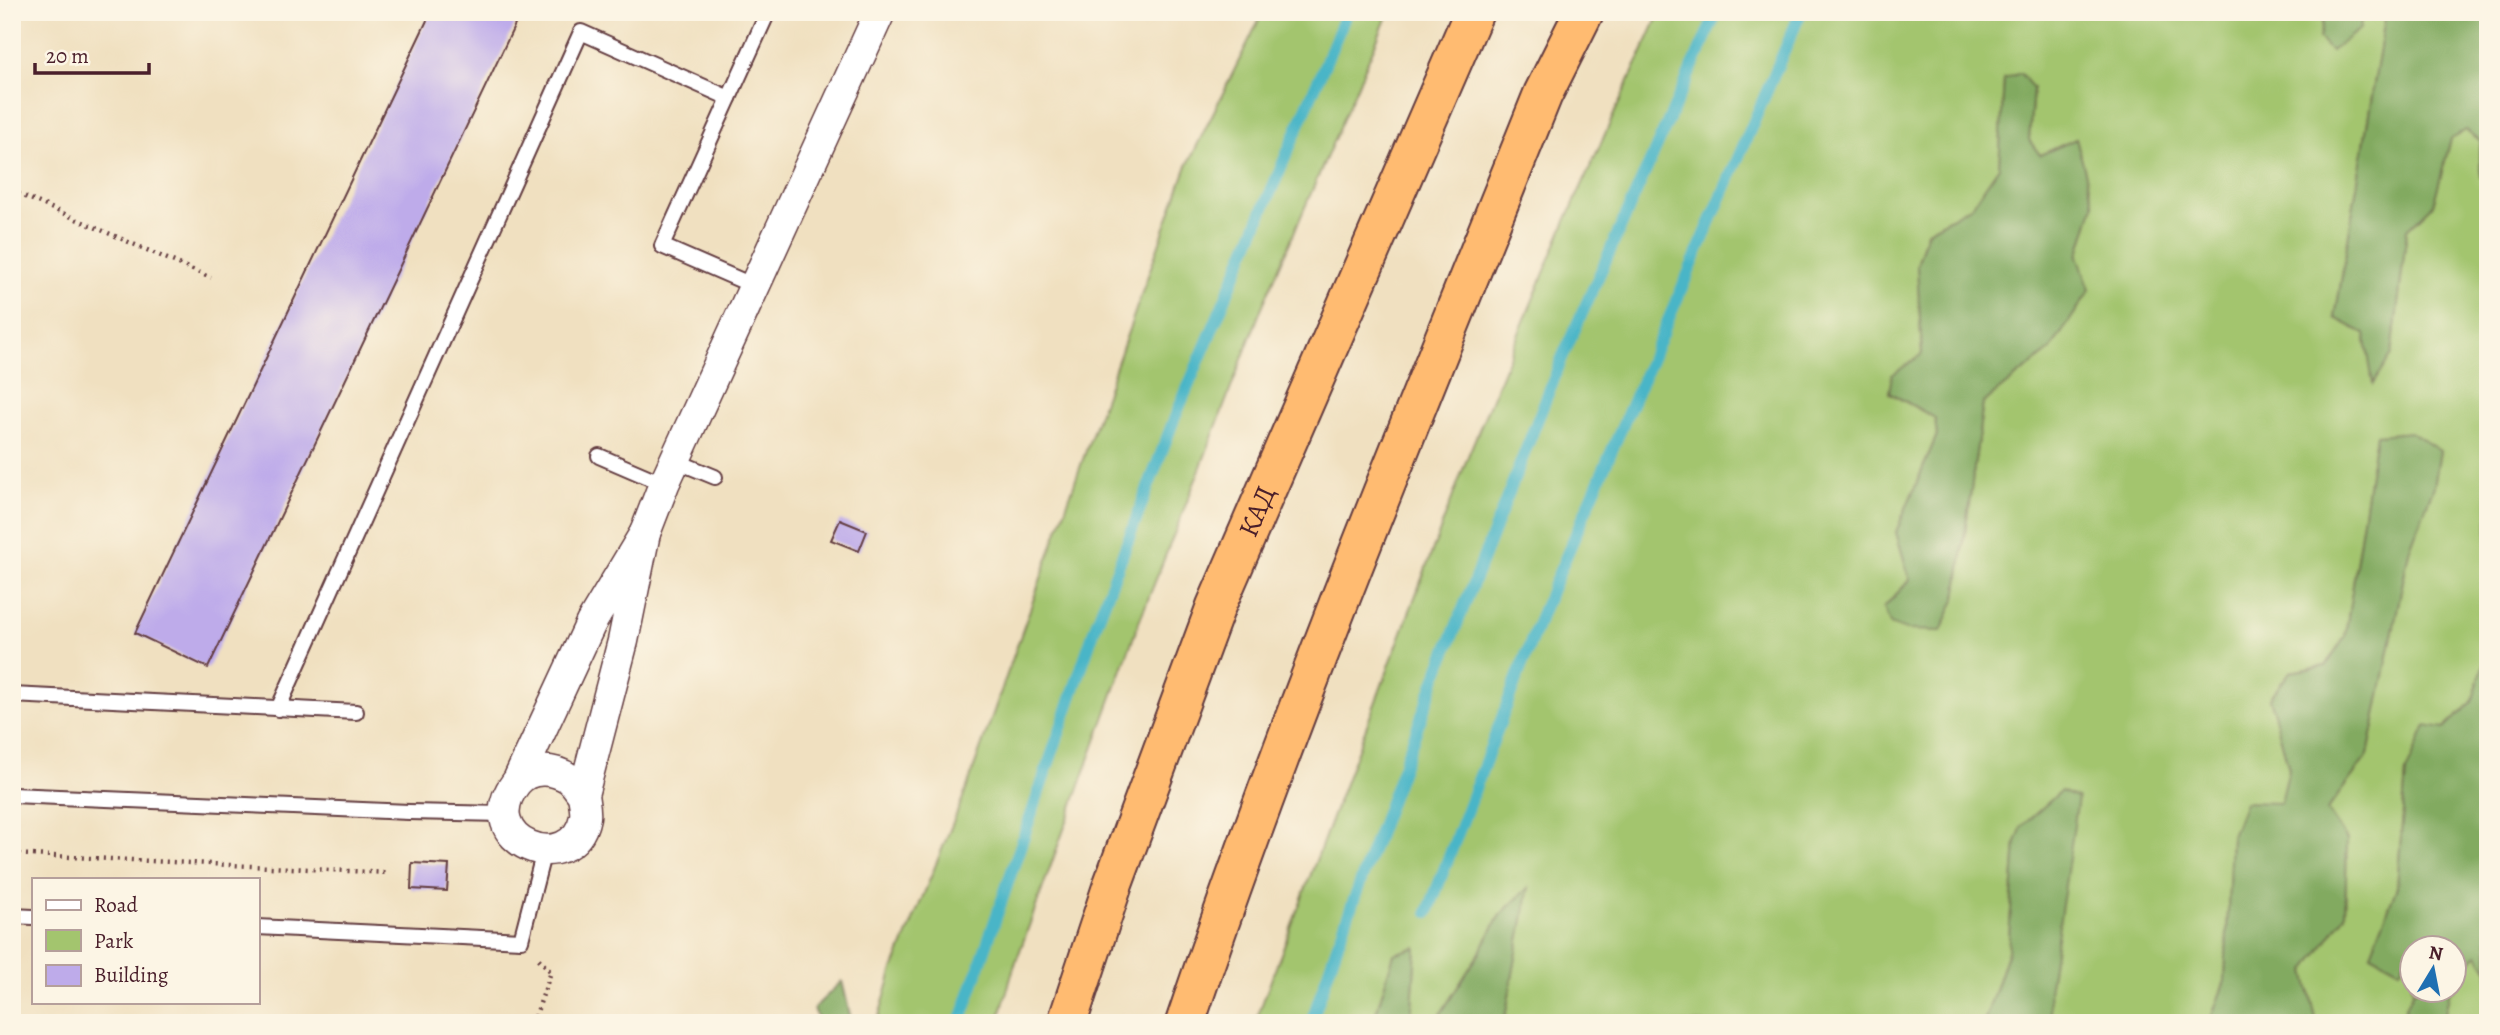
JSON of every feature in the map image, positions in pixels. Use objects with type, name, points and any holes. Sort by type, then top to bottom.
[{"type":"highway","name":"КАД","points":[[1067,1023],[1112,884],[1216,606],[1474,12]]},
{"type":"highway","points":[[1185,1023],[1214,936],[1318,655],[1543,94],[1584,12]]},
{"type":"street","points":[[645,533],[623,641],[583,795],[586,815],[579,834],[564,847],[544,851],[525,846],[511,832],[504,814],[507,794],[519,778],[591,624],[645,533],[670,472],[880,12]]},
{"type":"street","points":[[519,778],[537,771],[556,771],[572,780],[583,795]]},
{"type":"lane","points":[[754,286],[662,246],[768,12]]},
{"type":"lane","points":[[278,709],[581,32],[729,99]]},
{"type":"lane","points":[[599,456],[670,472],[715,477]]},
{"type":"lane","points":[[12,695],[355,712]]},
{"type":"lane","points":[[12,795],[504,814]]},
{"type":"lane","points":[[259,927],[521,940],[544,851]]},
{"type":"lane","points":[[12,916],[32,917]]},
{"type":"path","points":[[12,191],[211,278]]},
{"type":"path","points":[[12,854],[389,873]]},
{"type":"path","points":[[533,1023],[551,972]]},
{"type":"green space","points":[[1263,12],[1389,12],[1262,307],[1139,622],[1013,970],[998,1023],[877,1023],[892,972],[965,793],[1186,168]]},
{"type":"green space","points":[[1660,12],[2325,12],[2319,39],[2359,29],[2362,12],[2386,12],[2335,318],[2365,333],[2392,354],[2407,230],[2433,205],[2451,139],[2466,130],[2480,140],[2480,176],[2488,181],[2488,651],[2472,702],[2406,772],[2397,887],[2371,954],[2398,953],[2398,1004],[2408,1004],[2399,1023],[2317,1023],[2305,972],[2345,915],[2347,840],[2327,810],[2368,755],[2409,551],[2434,486],[2440,451],[2376,435],[2345,637],[2326,666],[2290,672],[2270,698],[2289,769],[2281,804],[2231,838],[2225,981],[2209,1023],[2051,1023],[2049,992],[2016,842],[2008,951],[1984,1023],[1504,1023],[1528,889],[1500,915],[1438,1018],[1438,1023],[1411,1023],[1416,948],[1394,954],[1373,1023],[1255,1023],[1468,456],[1561,232]],"holes":[[[2004,79],[2033,88],[2029,140],[2040,155],[2076,139],[2094,205],[2078,257],[2090,290],[2050,350],[1983,403],[1956,598],[1884,607],[1910,580],[1896,532],[1937,435],[1935,418],[1889,393],[1922,355],[1917,265],[1927,231],[1972,206],[1999,167]]]},
{"type":"green space","points":[[2325,12],[2362,12],[2360,29],[2331,51],[2319,39]]},
{"type":"green space","points":[[2386,12],[2488,12],[2488,181],[2480,177],[2480,140],[2466,130],[2451,139],[2433,205],[2407,230],[2392,354],[2373,384],[2365,334],[2335,318]]},
{"type":"green space","points":[[2020,73],[2033,88],[2029,140],[2040,155],[2076,139],[2094,205],[2078,256],[2090,290],[2050,350],[1983,403],[1956,598],[1941,631],[1906,630],[1890,624],[1884,607],[1910,580],[1896,532],[1937,435],[1935,418],[1889,392],[1892,375],[1922,354],[1917,265],[1928,231],[1972,206],[1999,167],[2004,79]]},
{"type":"green space","points":[[2411,432],[2440,451],[2434,486],[2409,551],[2368,755],[2327,810],[2347,840],[2345,915],[2305,972],[2317,1023],[2209,1023],[2225,981],[2231,838],[2245,802],[2281,803],[2289,769],[2270,698],[2290,672],[2326,666],[2345,637],[2376,435]]},
{"type":"green space","points":[[2488,651],[2488,970],[2478,954],[2468,964],[2468,934],[2398,934],[2398,969],[2371,954],[2397,887],[2406,772],[2426,726],[2444,729],[2472,702]]},
{"type":"green space","points":[[2061,791],[2078,798],[2049,992],[2051,1023],[1984,1023],[2008,951],[2016,842],[2022,826]]},
{"type":"green space","points":[[1529,887],[1504,1023],[1438,1023],[1438,1018],[1500,915]]},
{"type":"green space","points":[[1416,947],[1411,1023],[1373,1023],[1394,954]]},
{"type":"green space","points":[[2478,954],[2488,970],[2488,1023],[2443,1023],[2447,1004],[2468,1004],[2468,964]]},
{"type":"green space","points":[[842,981],[852,1023],[819,1023],[814,1008]]},
{"type":"green space","points":[[2408,1004],[2447,1004],[2443,1023],[2399,1023]]},
{"type":"building","points":[[431,12],[521,12],[208,668],[135,633]]},
{"type":"building","points":[[840,520],[867,531],[859,551],[831,540]]},
{"type":"building","points":[[412,863],[449,865],[447,891],[411,889]]},
{"type":"waterway","points":[[960,1023],[1097,622],[1173,422],[1347,12]]},
{"type":"waterway","points":[[1311,1023],[1435,680],[1562,358],[1717,12]]},
{"type":"waterway","points":[[1428,912],[1543,610],[1801,12]]}]
